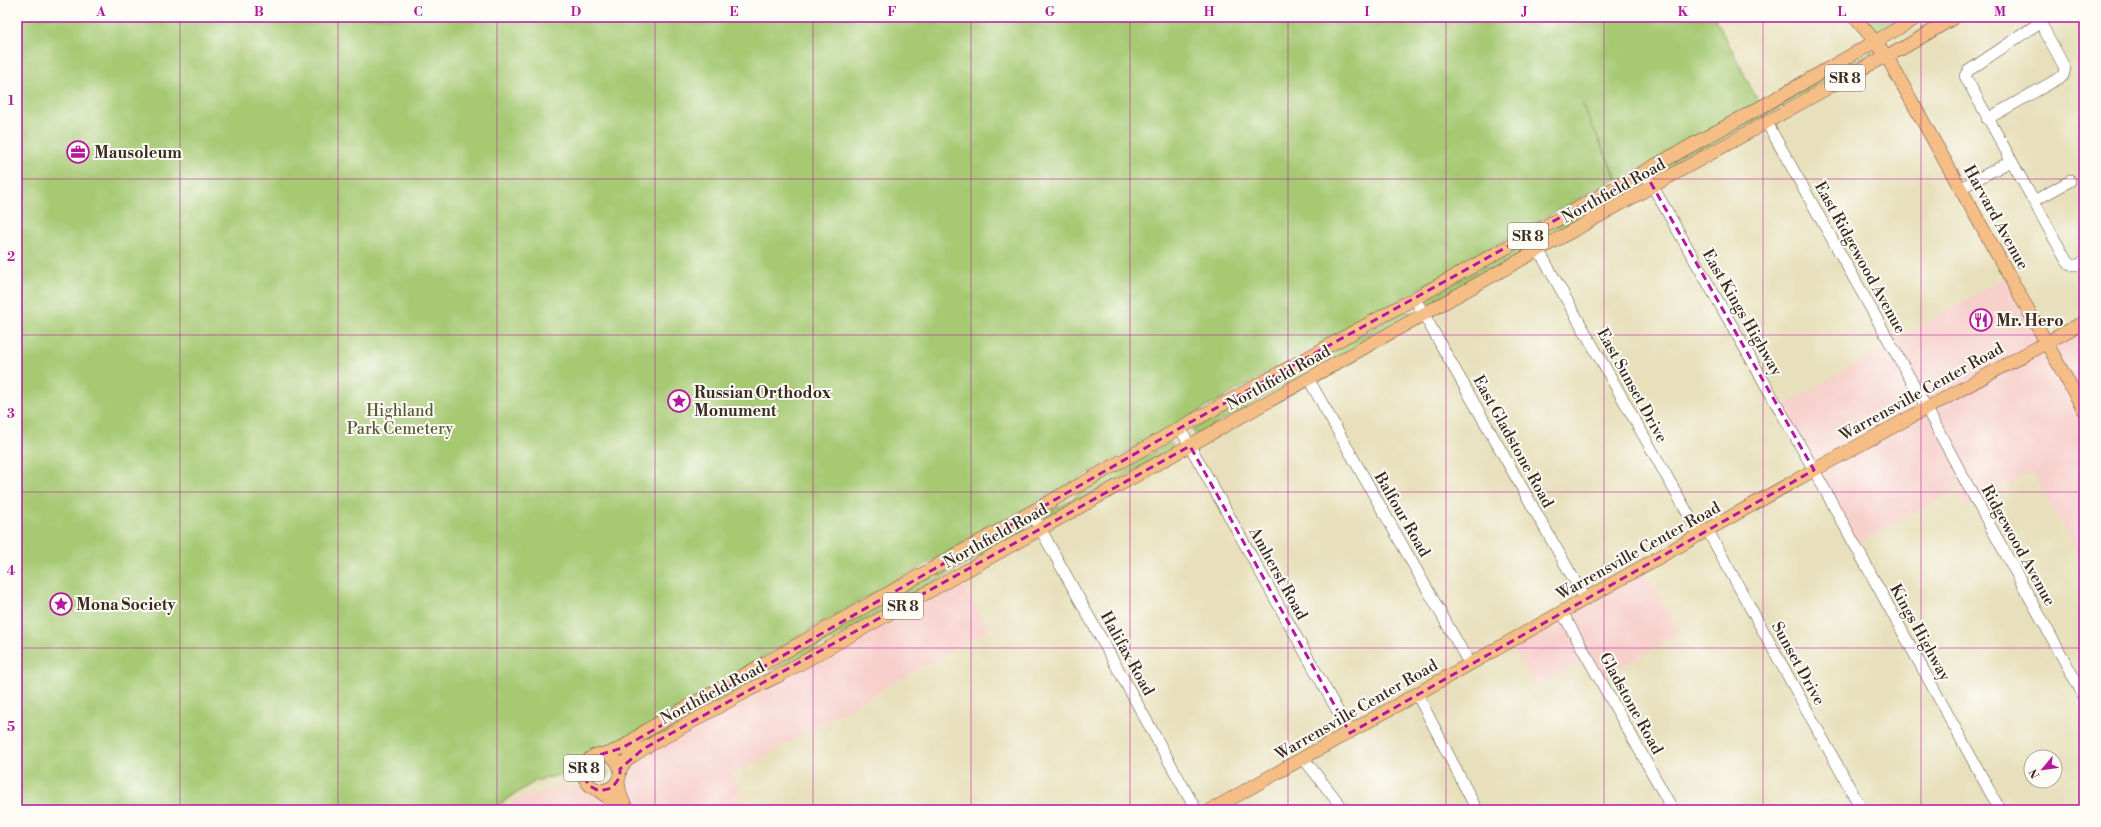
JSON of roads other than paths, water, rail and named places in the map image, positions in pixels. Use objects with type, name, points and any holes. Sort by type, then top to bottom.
[{"type":"main road","name":"Harvard Avenue","points":[[1854,17],[1887,57],[2084,410]]},
{"type":"main road","name":"Northfield Road","points":[[607,754],[622,748],[647,730],[1180,428],[1415,299],[1876,42],[1918,17]]},
{"type":"main road","name":"Northfield Road","points":[[619,775],[628,759],[643,749],[749,690],[780,675],[1309,380],[1863,68],[1887,57],[1954,17]]},
{"type":"main road","name":"Warrensville Center Road","points":[[1211,810],[1350,733],[1469,663],[1704,533],[1814,470],[2084,322]]},
{"type":"main road","points":[[599,791],[612,788],[619,775],[616,761],[607,754]]},
{"type":"main road","name":"SR 8","points":[[607,754],[592,756],[588,760],[583,771],[584,778],[588,785],[610,799],[616,810]]},
{"type":"main road","name":"SR 8","points":[[619,775],[621,798],[627,810]]},
{"type":"street","points":[[1987,119],[2064,76],[2065,68],[2044,20],[1968,71],[1965,76],[1966,81],[1987,119],[2034,201],[2066,260],[2070,264],[2077,265],[2084,262]]},
{"type":"street","name":"East Ridgewood Avenue","points":[[1767,122],[1926,408]]},
{"type":"street","points":[[1961,188],[2011,161]]},
{"type":"street","name":"East Kings Highway","points":[[1644,171],[1814,470]]},
{"type":"street","points":[[2034,201],[2070,181]]},
{"type":"street","name":"East Sunset Drive","points":[[1539,251],[1704,533]]},
{"type":"street","name":"East Gladstone Road","points":[[1415,299],[1585,599]]},
{"type":"street","name":"Balfour Road","points":[[1309,380],[1469,663]]},
{"type":"street","name":"Ridgewood Avenue","points":[[1926,408],[2084,696]]},
{"type":"street","name":"Amherst Road","points":[[1180,428],[1350,733]]},
{"type":"street","name":"Kings Highway","points":[[1814,470],[2000,810]]},
{"type":"street","name":"Halifax Road","points":[[1031,512],[1196,810]]},
{"type":"street","name":"Sunset Drive","points":[[1704,533],[1862,810]]},
{"type":"street","name":"Gladstone Road","points":[[1562,612],[1673,810]]},
{"type":"street","points":[[1417,694],[1477,810]]},
{"type":"street","points":[[1304,759],[1344,810]]},
{"type":"place","name":"Mausoleum","points":[[78,152]]},
{"type":"place","name":"Mr. Hero","points":[[1981,320]]},
{"type":"place","name":"Russian Orthodox Monument","points":[[679,401]]},
{"type":"place","name":"Mona Society","points":[[61,604]]},
{"type":"park label","name":"Highland Park Cemetery","points":[[400,419]]}]
